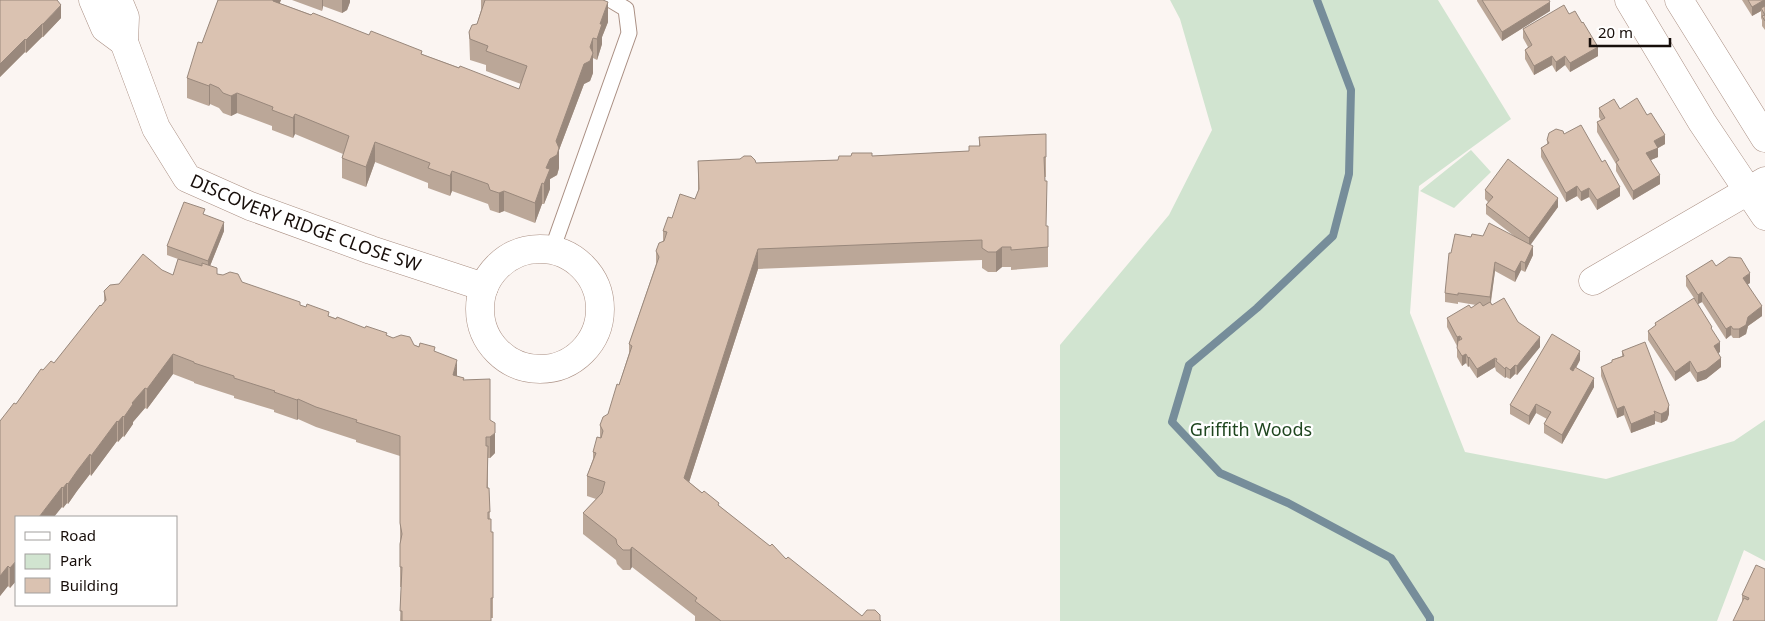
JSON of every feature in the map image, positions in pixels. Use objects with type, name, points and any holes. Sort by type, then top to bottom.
[{"type":"street","points":[[93,0],[105,28],[124,42]]},
{"type":"street","name":"DISCOVERY RIDGE CLOSE SW","points":[[118,0],[125,17],[124,42],[156,128],[187,178],[250,206],[370,250],[484,287]]},
{"type":"street","points":[[1629,0],[1702,122],[1757,186],[1765,216]]},
{"type":"street","points":[[1679,0],[1765,138]]},
{"type":"street","points":[[1593,281],[1757,186]]},
{"type":"street","points":[[540,248],[558,251],[575,259],[588,272],[596,288],[600,306],[598,323],[591,341],[578,356],[560,365],[541,369],[522,366],[504,357],[491,343],[482,326],[480,306],[484,287],[493,271],[506,259],[522,251],[540,248]]},
{"type":"lane","points":[[552,250],[629,33],[626,9],[611,0]]},
{"type":"green space","name":"Griffith Woods","points":[[1170,0],[1438,0],[1511,119],[1419,186],[1410,313],[1465,452],[1606,479],[1734,441],[1765,420],[1765,561],[1744,550],[1717,621],[1060,621],[1060,345],[1169,215],[1212,130],[1180,19]]},
{"type":"green space","points":[[1471,150],[1491,172],[1454,208],[1420,191]]},
{"type":"building","points":[[0,0],[57,0],[61,5],[0,64]]},
{"type":"building","points":[[218,0],[273,0],[369,35],[371,31],[422,51],[421,54],[459,68],[460,66],[519,89],[527,66],[486,51],[488,46],[470,39],[469,32],[472,25],[477,24],[485,0],[603,0],[608,2],[597,39],[593,38],[590,47],[593,53],[590,61],[584,64],[556,141],[559,148],[557,155],[550,159],[546,168],[550,169],[544,184],[542,183],[535,203],[504,191],[499,193],[490,190],[488,184],[452,171],[450,176],[428,168],[430,163],[375,142],[366,167],[342,158],[349,136],[295,114],[293,118],[272,110],[273,107],[237,93],[231,96],[210,84],[209,86],[187,78],[198,42],[202,43]]},
{"type":"building","points":[[1482,0],[1549,0],[1550,2],[1502,32]]},
{"type":"building","points":[[1748,0],[1764,0],[1752,7]]},
{"type":"building","points":[[1564,5],[1569,14],[1575,11],[1598,47],[1570,63],[1565,56],[1556,62],[1552,56],[1534,66],[1525,50],[1532,45],[1523,29]]},
{"type":"building","points":[[1765,6],[1765,15],[1761,8]]},
{"type":"building","points":[[1637,98],[1647,115],[1651,113],[1665,135],[1654,141],[1658,148],[1646,153],[1660,175],[1633,191],[1616,162],[1619,160],[1597,122],[1605,118],[1599,108],[1614,99],[1620,109]]},
{"type":"building","points":[[1581,125],[1602,162],[1605,160],[1620,187],[1597,200],[1589,188],[1581,192],[1577,186],[1566,193],[1541,148],[1549,143],[1547,140],[1549,133],[1556,129],[1563,131],[1564,134]]},
{"type":"building","points":[[1046,134],[1046,157],[1044,157],[1045,181],[1047,181],[1046,226],[1048,226],[1048,247],[1011,250],[1011,247],[1002,247],[996,252],[988,252],[982,248],[982,240],[758,249],[684,478],[702,493],[704,491],[719,503],[718,505],[770,546],[772,544],[786,559],[788,557],[862,616],[867,610],[875,610],[880,615],[881,621],[721,621],[695,601],[697,598],[632,547],[630,550],[623,550],[617,544],[616,539],[583,513],[602,493],[605,482],[587,476],[596,453],[593,452],[597,437],[601,438],[603,431],[600,425],[603,417],[608,414],[632,346],[629,344],[659,257],[656,251],[659,243],[664,241],[667,232],[663,231],[668,217],[672,218],[680,194],[695,199],[699,189],[698,161],[740,159],[744,156],[751,156],[756,163],[838,160],[839,156],[851,156],[852,153],[872,153],[872,156],[969,151],[969,146],[980,146],[979,137]]},
{"type":"building","points":[[1508,159],[1558,198],[1529,238],[1486,205],[1493,197],[1485,190]]},
{"type":"building","points":[[184,202],[205,209],[203,214],[224,222],[208,261],[167,246]]},
{"type":"building","points":[[1489,223],[1533,246],[1525,263],[1521,261],[1515,272],[1495,262],[1490,297],[1445,293],[1449,253],[1451,253],[1455,234],[1471,237],[1472,234],[1483,236]]},
{"type":"building","points":[[143,254],[162,270],[173,275],[178,259],[202,266],[202,263],[217,268],[217,274],[223,275],[230,272],[238,274],[242,282],[300,302],[300,305],[306,307],[307,304],[329,312],[328,316],[336,319],[337,317],[365,328],[366,326],[387,333],[386,335],[393,338],[401,335],[410,337],[414,345],[419,347],[420,343],[435,347],[434,351],[457,360],[453,375],[464,378],[463,380],[490,379],[490,420],[495,423],[495,433],[490,437],[486,437],[486,446],[488,446],[487,488],[489,488],[490,512],[488,512],[488,519],[491,519],[491,532],[493,532],[491,621],[402,621],[402,611],[400,611],[402,567],[400,567],[400,544],[402,534],[400,523],[400,436],[234,378],[234,376],[173,354],[147,389],[145,388],[132,403],[124,417],[117,421],[91,456],[90,454],[68,484],[62,487],[40,516],[15,516],[15,562],[10,568],[8,566],[0,576],[0,421],[14,403],[16,404],[41,369],[43,370],[51,361],[54,363],[106,300],[104,291],[110,285],[119,284]]},
{"type":"building","points":[[1729,257],[1741,258],[1750,273],[1743,278],[1762,306],[1748,317],[1746,325],[1739,329],[1733,329],[1731,326],[1726,329],[1702,292],[1698,295],[1686,276],[1712,260],[1716,266]]},
{"type":"building","points":[[1504,298],[1518,322],[1540,337],[1517,366],[1515,365],[1510,370],[1506,367],[1505,369],[1495,358],[1477,369],[1469,357],[1466,354],[1462,356],[1457,348],[1458,341],[1462,339],[1460,336],[1457,337],[1447,318],[1469,305],[1471,308],[1480,302],[1483,306],[1490,302],[1492,305]]},
{"type":"building","points":[[1694,298],[1720,342],[1714,346],[1721,358],[1706,370],[1697,373],[1690,361],[1675,372],[1648,331],[1656,325],[1655,323]]},
{"type":"building","points":[[1552,334],[1580,351],[1570,369],[1573,371],[1575,367],[1594,378],[1562,435],[1544,424],[1551,412],[1536,404],[1529,416],[1510,405]]},
{"type":"building","points":[[1645,342],[1669,405],[1667,411],[1661,414],[1654,411],[1655,414],[1631,424],[1624,406],[1617,409],[1601,367],[1612,362],[1612,360],[1624,356],[1622,351]]},
{"type":"building","points":[[1756,565],[1765,569],[1765,621],[1733,621],[1744,598],[1748,600],[1749,598],[1742,595]]},
{"type":"waterway","points":[[1317,0],[1351,90],[1349,174],[1333,236],[1257,308],[1189,365],[1172,422],[1220,473],[1288,503],[1391,558],[1430,618],[1430,621]]}]
